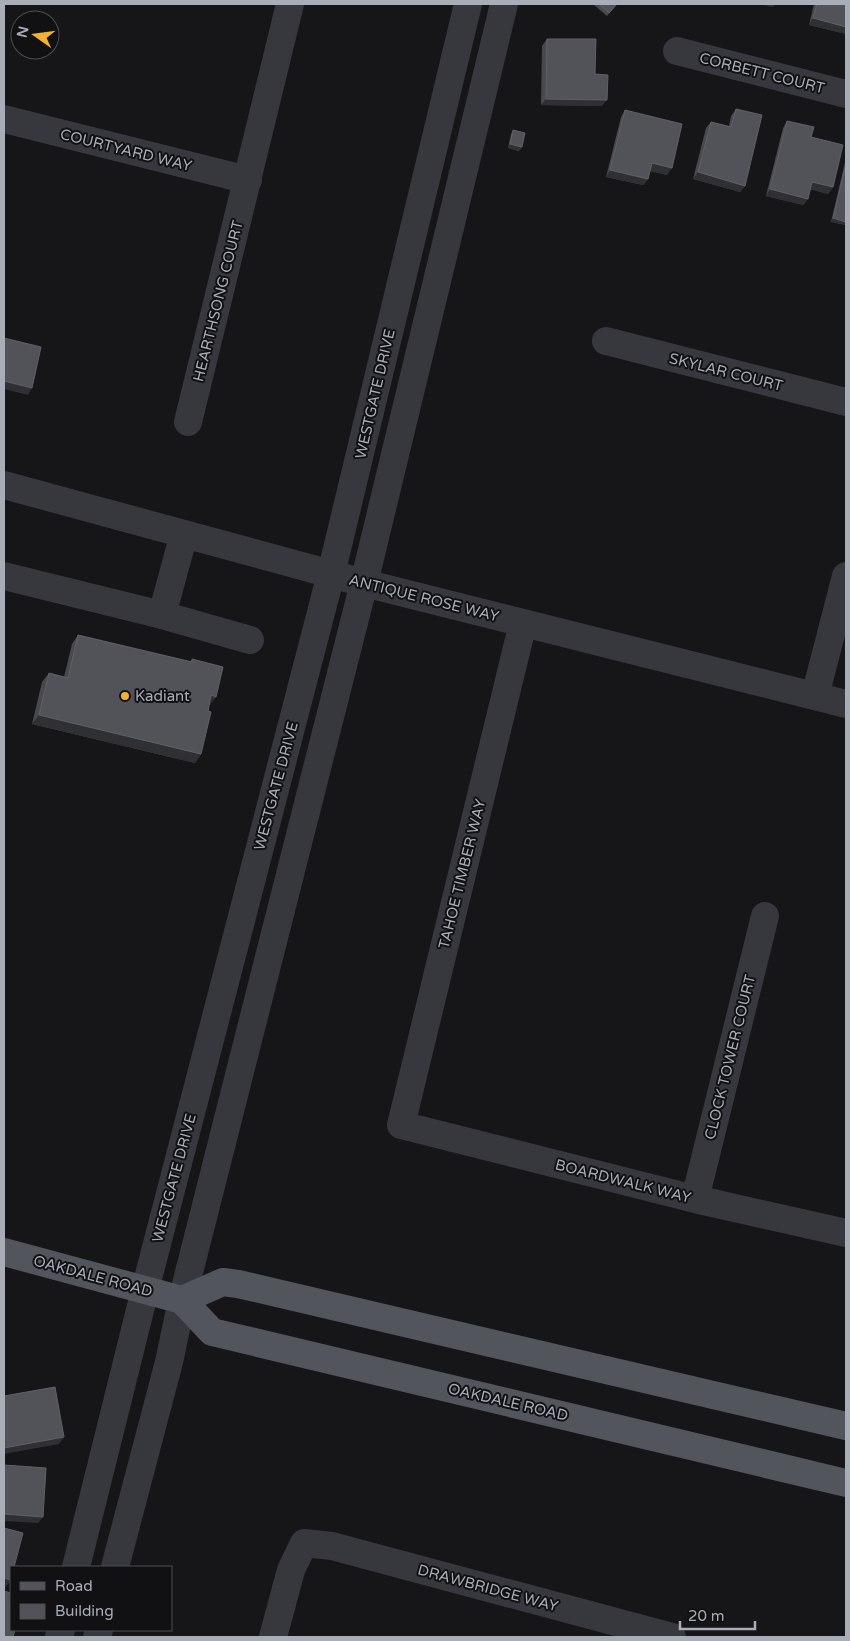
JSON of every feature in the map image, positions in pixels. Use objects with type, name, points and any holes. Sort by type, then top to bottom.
[{"type":"main road","name":"OAKDALE ROAD","points":[[4,1252],[182,1300],[212,1332],[846,1483]]},
{"type":"main road","points":[[182,1300],[223,1282],[238,1284],[846,1426]]},
{"type":"street","name":"HEARTHSONG COURT","points":[[188,422],[290,4]]},
{"type":"street","name":"WESTGATE DRIVE","points":[[76,1566],[145,1290],[331,574],[468,4]]},
{"type":"street","points":[[115,1566],[169,1362],[182,1300],[364,583],[504,4]]},
{"type":"street","name":"CORBETT COURT","points":[[678,51],[846,94]]},
{"type":"street","name":"COURTYARD WAY","points":[[4,120],[248,180]]},
{"type":"street","name":"SKYLAR COURT","points":[[606,341],[846,402]]},
{"type":"street","name":"ANTIQUE ROSE WAY","points":[[4,486],[364,583],[846,704]]},
{"type":"street","points":[[162,615],[184,534]]},
{"type":"street","points":[[4,576],[162,615],[250,640]]},
{"type":"street","points":[[815,696],[846,576]]},
{"type":"street","name":"TAHOE TIMBER WAY","points":[[401,1125],[523,623]]},
{"type":"street","name":"CLOCK TOWER COURT","points":[[695,1199],[766,916]]},
{"type":"street","name":"BOARDWALK WAY","points":[[401,1125],[695,1199],[846,1233]]},
{"type":"street","name":"DRAWBRIDGE WAY","points":[[273,1637],[291,1570],[304,1543],[332,1546],[672,1637]]},
{"type":"building","points":[[599,4],[617,4],[609,13]]},
{"type":"building","points":[[817,4],[846,4],[846,27],[813,18]]},
{"type":"building","points":[[547,39],[596,39],[595,74],[608,75],[607,100],[546,99]]},
{"type":"building","points":[[736,109],[762,115],[745,186],[698,172],[711,122],[731,127]]},
{"type":"building","points":[[625,110],[682,124],[672,168],[652,163],[648,179],[610,170]]},
{"type":"building","points":[[787,121],[814,127],[811,137],[843,145],[833,187],[812,182],[808,199],[770,189]]},
{"type":"building","points":[[513,130],[525,133],[522,147],[510,144]]},
{"type":"building","points":[[846,164],[846,222],[833,218]]},
{"type":"building","points":[[4,338],[41,347],[32,388],[4,381]]},
{"type":"building","name":"Kadiant","points":[[78,635],[192,662],[192,659],[223,667],[216,697],[211,695],[208,711],[211,712],[201,754],[39,715],[49,673],[68,678]]},
{"type":"building","points":[[55,1387],[64,1437],[4,1448],[4,1396]]},
{"type":"building","points":[[4,1465],[46,1468],[43,1517],[4,1514]]},
{"type":"building","points":[[4,1528],[23,1533],[14,1566],[10,1566],[10,1580],[4,1578]]},
{"type":"building","points":[[4,1591],[10,1593],[10,1631],[15,1631],[13,1637],[4,1637]]},
{"type":"place","name":"Kadiant","points":[[125,696]]}]
